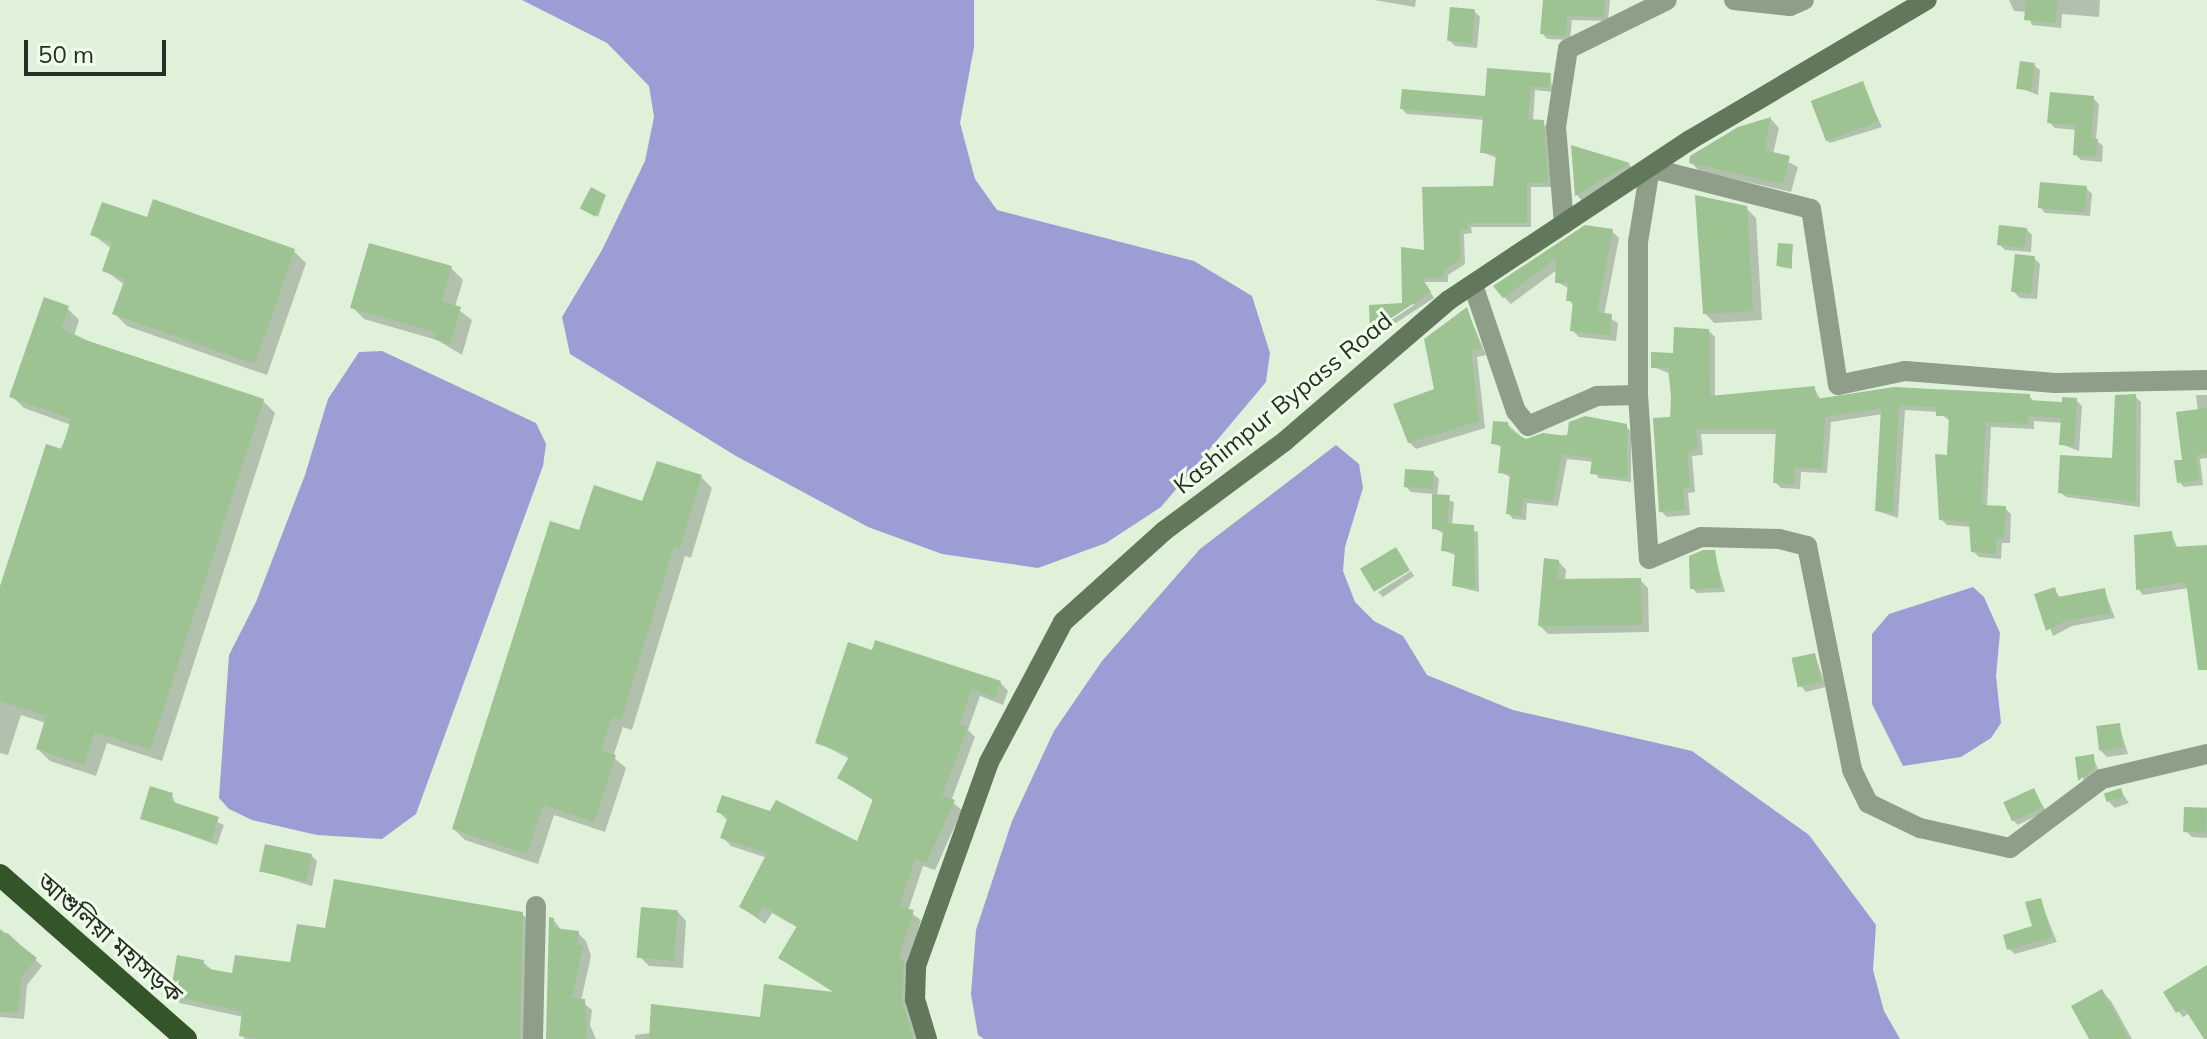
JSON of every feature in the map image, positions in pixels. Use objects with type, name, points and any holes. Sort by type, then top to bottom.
[{"type":"highway","name":"আশুলিয়া মহাসড়ক","points":[[0,875],[186,1039]]},
{"type":"main road","name":"Kashimpur Bypass Road","points":[[927,1039],[915,999],[916,966],[989,762],[1063,622],[1164,531],[1285,441],[1473,285],[1761,96],[1927,0]]},
{"type":"street","points":[[1564,224],[1556,127],[1568,49],[1667,0]]},
{"type":"street","points":[[1734,0],[1790,6],[1804,0]]},
{"type":"street","points":[[2207,380],[2055,383],[1905,371],[1838,385],[1811,209],[1650,168],[1638,242],[1638,395],[1649,559],[1701,537],[1779,539],[1807,546],[1852,770],[1868,803],[1920,828],[2010,848],[2102,779],[2207,754]]},
{"type":"street","points":[[1473,285],[1516,411],[1528,426],[1597,396],[1638,395]]},
{"type":"street","points":[[533,1039],[536,906]]},
{"type":"water","points":[[522,0],[974,0],[974,47],[960,123],[975,179],[997,210],[1194,261],[1252,296],[1270,353],[1266,382],[1161,507],[1106,543],[1038,568],[942,554],[868,527],[736,456],[570,354],[562,317],[602,250],[645,161],[654,117],[649,86],[607,43]]},
{"type":"water","points":[[382,351],[536,423],[546,444],[543,466],[416,814],[382,839],[317,835],[252,820],[229,809],[219,798],[229,655],[256,602],[305,475],[328,399],[359,352]]},
{"type":"water","points":[[1336,445],[1359,464],[1363,488],[1345,547],[1343,571],[1355,602],[1374,621],[1403,636],[1427,675],[1513,710],[1692,751],[1809,835],[1876,925],[1873,970],[1884,1011],[1900,1039],[984,1039],[978,1035],[971,994],[976,930],[1012,821],[1054,731],[1102,661],[1200,549]]},
{"type":"water","points":[[1973,587],[1984,597],[2000,633],[1996,676],[2001,723],[1991,738],[1961,757],[1903,766],[1872,704],[1872,634],[1889,614]]},
{"type":"building","points":[[1543,0],[1605,0],[1604,17],[1567,16],[1566,36],[1540,34]]},
{"type":"building","points":[[2026,0],[2058,0],[2055,23],[2024,20]]},
{"type":"building","points":[[1450,7],[1475,9],[1472,43],[1447,41]]},
{"type":"building","points":[[2020,61],[2035,63],[2031,91],[2016,89]]},
{"type":"building","points":[[1487,68],[1551,73],[1549,88],[1531,86],[1528,119],[1544,120],[1548,183],[1527,183],[1527,223],[1467,223],[1468,229],[1460,229],[1461,259],[1444,270],[1444,277],[1422,278],[1431,292],[1370,332],[1369,305],[1402,303],[1401,247],[1424,250],[1422,187],[1493,186],[1496,154],[1480,153],[1483,116],[1400,109],[1402,89],[1485,96]]},
{"type":"building","points":[[1863,81],[1878,121],[1826,141],[1811,101]]},
{"type":"building","points":[[2050,92],[2094,96],[2091,138],[2098,139],[2096,157],[2073,155],[2075,125],[2047,123]]},
{"type":"building","points":[[1771,117],[1764,150],[1790,156],[1783,184],[1689,163],[1690,156],[1738,127]]},
{"type":"building","points":[[1571,145],[1630,163],[1575,196]]},
{"type":"building","points":[[2040,182],[2087,186],[2085,212],[2038,208]]},
{"type":"building","points":[[591,187],[606,195],[595,216],[580,208]]},
{"type":"building","points":[[1695,195],[1747,206],[1753,311],[1703,314]]},
{"type":"building","points":[[153,199],[295,249],[255,364],[112,314],[125,279],[102,271],[112,242],[90,235],[102,202],[147,217]]},
{"type":"building","points":[[1585,225],[1613,229],[1597,312],[1612,314],[1610,335],[1570,331],[1573,301],[1566,301],[1568,283],[1555,283],[1556,258],[1503,298],[1493,286]]},
{"type":"building","points":[[1999,225],[2027,228],[2025,248],[1997,245]]},
{"type":"building","points":[[369,243],[452,266],[442,301],[461,307],[450,344],[434,339],[436,332],[350,308]]},
{"type":"building","points":[[1778,243],[1793,244],[1791,267],[1776,266]]},
{"type":"building","points":[[2015,254],[2035,256],[2031,294],[2011,292]]},
{"type":"building","points":[[44,297],[69,306],[61,328],[88,341],[264,399],[150,750],[95,732],[84,765],[36,749],[46,716],[0,701],[0,586],[46,444],[62,449],[71,419],[9,397]]},
{"type":"building","points":[[1467,307],[1481,348],[1471,350],[1479,421],[1408,443],[1393,404],[1434,389],[1424,339]]},
{"type":"building","points":[[1674,327],[1709,329],[1710,396],[1815,386],[1816,399],[1894,387],[2030,394],[2030,400],[2062,402],[2062,397],[2077,398],[2074,446],[2059,445],[2061,418],[2029,416],[2028,424],[1986,422],[1981,505],[2006,506],[2004,538],[1996,538],[1996,554],[1971,552],[1969,522],[1939,520],[1935,454],[1947,455],[1949,416],[1936,416],[1936,407],[1899,405],[1893,513],[1875,511],[1881,408],[1825,417],[1822,468],[1795,467],[1794,484],[1773,483],[1776,429],[1696,429],[1698,450],[1687,451],[1690,487],[1683,488],[1685,510],[1659,512],[1653,418],[1670,417],[1671,397],[1668,368],[1651,368],[1651,352],[1673,353]]},
{"type":"building","points":[[2136,394],[2136,502],[2058,493],[2060,455],[2112,458],[2115,395]]},
{"type":"building","points":[[2207,408],[2207,453],[2196,455],[2199,480],[2177,483],[2174,460],[2182,460],[2176,412]]},
{"type":"building","points":[[1585,416],[1627,424],[1627,478],[1590,474],[1592,458],[1562,454],[1553,502],[1523,498],[1521,516],[1506,514],[1510,474],[1498,473],[1501,445],[1491,444],[1493,421],[1508,422],[1509,430],[1526,439],[1543,433],[1567,436],[1569,422]]},
{"type":"building","points":[[657,461],[702,475],[680,548],[674,546],[621,720],[612,717],[601,751],[616,755],[594,822],[543,805],[527,854],[452,829],[550,521],[579,530],[594,485],[642,501]]},
{"type":"building","points":[[1405,469],[1434,471],[1433,489],[1404,487]]},
{"type":"building","points":[[1432,494],[1450,495],[1447,523],[1474,525],[1475,588],[1452,586],[1455,552],[1441,551],[1443,530],[1432,529]]},
{"type":"building","points":[[2172,531],[2174,547],[2207,545],[2207,670],[2198,670],[2186,582],[2136,590],[2134,535]]},
{"type":"building","points":[[1396,547],[1410,570],[1374,592],[1360,569]]},
{"type":"building","points":[[1703,550],[1715,550],[1721,588],[1690,589],[1689,556]]},
{"type":"building","points":[[1544,558],[1559,560],[1557,579],[1641,578],[1642,625],[1538,626]]},
{"type":"building","points":[[2055,587],[2058,597],[2105,588],[2110,613],[2065,621],[2046,631],[2034,594]]},
{"type":"building","points":[[875,640],[1001,681],[995,698],[972,689],[959,724],[968,727],[942,795],[955,800],[926,863],[915,859],[899,907],[914,910],[898,960],[904,961],[902,999],[913,1039],[649,1039],[651,1004],[760,1017],[764,984],[834,992],[778,958],[797,926],[763,906],[757,917],[739,907],[767,853],[720,838],[728,816],[716,812],[722,795],[770,811],[776,800],[857,841],[873,799],[837,778],[850,755],[815,743],[848,642],[872,650]]},
{"type":"building","points":[[1815,653],[1821,682],[1798,687],[1792,658]]},
{"type":"building","points":[[2120,723],[2123,748],[2099,751],[2096,726]]},
{"type":"building","points":[[2094,754],[2095,768],[2078,781],[2075,757]]},
{"type":"building","points":[[150,786],[173,793],[170,801],[219,817],[211,841],[140,819]]},
{"type":"building","points":[[2034,788],[2043,807],[2012,821],[2003,802]]},
{"type":"building","points":[[2121,788],[2124,797],[2107,802],[2104,794]]},
{"type":"building","points":[[2184,807],[2207,808],[2206,833],[2183,832]]},
{"type":"building","points":[[265,844],[312,854],[306,881],[259,871]]},
{"type":"building","points":[[334,879],[523,912],[520,1039],[257,1039],[239,1036],[242,1012],[170,995],[177,955],[204,960],[203,968],[232,973],[235,955],[290,962],[297,924],[325,928]]},
{"type":"building","points":[[2041,898],[2052,937],[2007,950],[2003,935],[2032,926],[2025,902]]},
{"type":"building","points":[[641,907],[678,910],[673,961],[637,958]]},
{"type":"building","points":[[549,917],[554,918],[554,928],[579,931],[577,945],[583,945],[572,998],[585,999],[587,1039],[546,1039]]},
{"type":"building","points":[[0,929],[37,958],[21,978],[18,1013],[0,1012]]},
{"type":"building","points":[[2207,965],[2207,1039],[2204,1039],[2184,1008],[2176,1013],[2163,992]]},
{"type":"building","points":[[2102,989],[2129,1039],[2089,1039],[2071,1006]]}]
